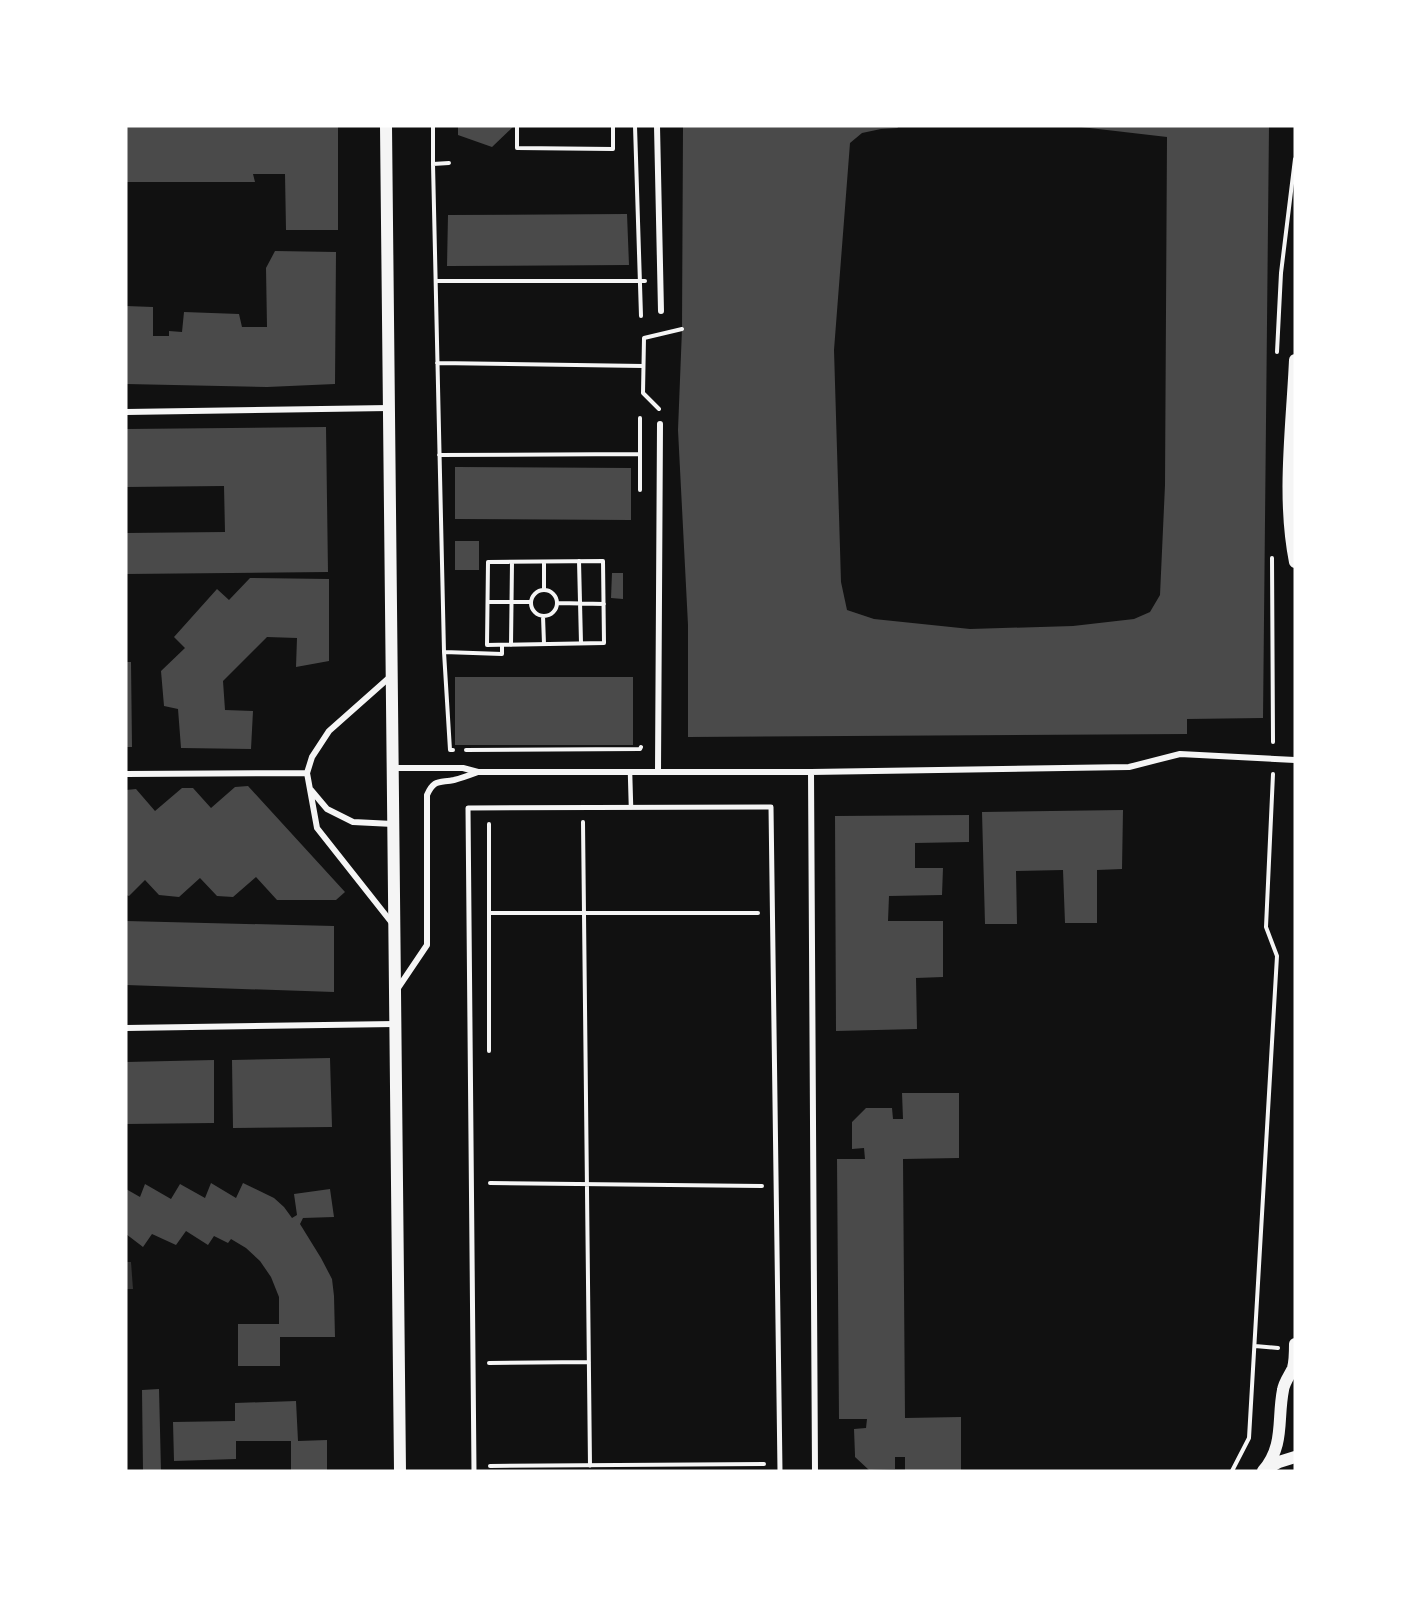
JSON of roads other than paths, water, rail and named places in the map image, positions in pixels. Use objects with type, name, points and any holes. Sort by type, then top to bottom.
[{"type":"main road","points":[[386,126],[400,1471]]},
{"type":"main road","points":[[1295,360],[1289,481],[1291,540],[1295,562]]},
{"type":"main road","points":[[1263,1471],[1277,1449],[1283,1387],[1294,1367],[1295,1344]]},
{"type":"main road","points":[[1263,1471],[1279,1462],[1295,1457]]},
{"type":"street","points":[[657,126],[661,311]]},
{"type":"street","points":[[126,412],[389,408]]},
{"type":"street","points":[[658,772],[660,424]]},
{"type":"street","points":[[392,676],[329,731],[312,757],[307,773],[318,828],[394,926]]},
{"type":"street","points":[[392,768],[463,768],[478,772],[811,772],[1129,767],[1180,754],[1295,760]]},
{"type":"street","points":[[394,993],[427,945],[427,795],[430,787],[441,780],[452,780],[478,772]]},
{"type":"street","points":[[811,772],[815,1471]]},
{"type":"street","points":[[126,774],[307,773]]},
{"type":"street","points":[[311,789],[327,809],[353,822],[393,824]]},
{"type":"street","points":[[474,1471],[468,808],[771,807],[780,1471]]},
{"type":"street","points":[[126,1028],[395,1024]]},
{"type":"lane","points":[[630,772],[631,807]]}]
